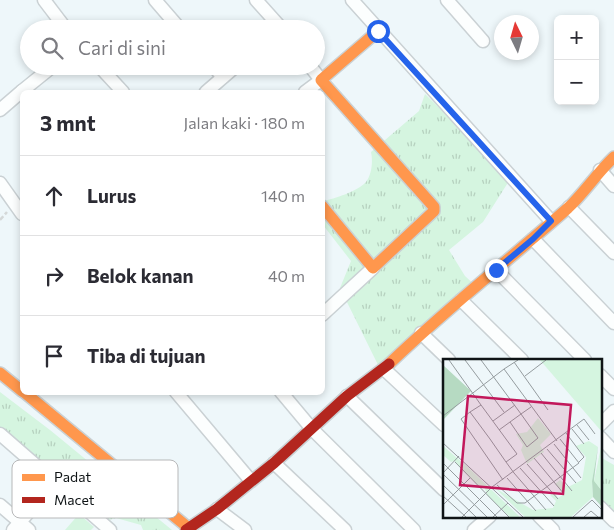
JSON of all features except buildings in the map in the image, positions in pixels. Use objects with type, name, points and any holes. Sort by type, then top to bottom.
[{"type":"street","points":[[44,0],[59,20]]},
{"type":"street","points":[[154,0],[172,20]]},
{"type":"street","points":[[256,0],[273,20]]},
{"type":"street","points":[[352,0],[551,221]]},
{"type":"street","points":[[447,0],[483,41]]},
{"type":"street","points":[[308,90],[378,31]]},
{"type":"street","points":[[25,90],[43,75]]},
{"type":"street","points":[[107,75],[121,90]]},
{"type":"street","points":[[208,90],[225,75]]},
{"type":"street","points":[[317,75],[434,207],[433,214],[325,312]]},
{"type":"street","points":[[0,110],[20,94]]},
{"type":"street","points":[[176,518],[189,529],[251,482],[347,396],[384,369],[421,333],[533,239],[568,207],[600,170],[614,157]]},
{"type":"street","points":[[600,170],[614,186]]},
{"type":"street","points":[[0,183],[20,211]]},
{"type":"street","points":[[568,207],[614,253]]},
{"type":"street","points":[[325,210],[373,268]]},
{"type":"street","points":[[533,239],[614,323]]},
{"type":"street","points":[[496,270],[584,359]]},
{"type":"street","points":[[461,300],[521,359]]},
{"type":"street","points":[[421,333],[448,359]]},
{"type":"street","points":[[384,369],[443,424]]},
{"type":"street","points":[[0,372],[20,389]]},
{"type":"street","points":[[602,377],[614,389]]},
{"type":"street","points":[[27,395],[105,460]]},
{"type":"street","points":[[178,395],[251,482]]},
{"type":"street","points":[[283,395],[312,429],[414,530]]},
{"type":"street","points":[[347,396],[443,489]]},
{"type":"street","points":[[602,423],[614,411]]},
{"type":"street","points":[[0,434],[30,460]]},
{"type":"street","points":[[602,440],[614,452]]},
{"type":"street","points":[[274,463],[345,530]]},
{"type":"street","points":[[0,505],[12,518]]},
{"type":"street","points":[[217,509],[245,530]]},
{"type":"street","points":[[602,509],[614,521]]},
{"type":"street","points":[[96,518],[110,530]]},
{"type":"street","points":[[541,518],[553,530]]},
{"type":"green space","points":[[425,94],[479,147],[509,181],[483,222],[449,250],[465,276],[479,289],[382,373],[340,288],[351,261],[325,228],[325,200],[352,191],[366,182],[372,167],[371,152],[419,111]]},
{"type":"green space","points":[[0,392],[87,460],[34,460],[0,429]]},
{"type":"green space","points":[[602,458],[614,465],[614,520],[602,507]]},
{"type":"green space","points":[[76,518],[84,518],[94,527],[91,530],[65,530]]},
{"type":"green space","points":[[97,518],[116,518],[101,522]]},
{"type":"green space","points":[[116,518],[157,518],[172,530],[143,530],[141,525]]},
{"type":"traffic: slow","points":[[325,210],[373,268],[434,211],[434,207],[321,80],[378,31]]},
{"type":"traffic: slow","points":[[389,364],[455,304],[568,208],[614,157]]},
{"type":"traffic: slow","points":[[0,373],[20,389]]},
{"type":"traffic: slow","points":[[28,395],[106,460]]},
{"type":"traffic: slow","points":[[176,518],[191,530]]},
{"type":"traffic: jam","points":[[186,530],[217,509],[274,463],[347,396],[389,364]]},
{"type":"route","points":[[378,31],[551,221],[496,270]]}]
